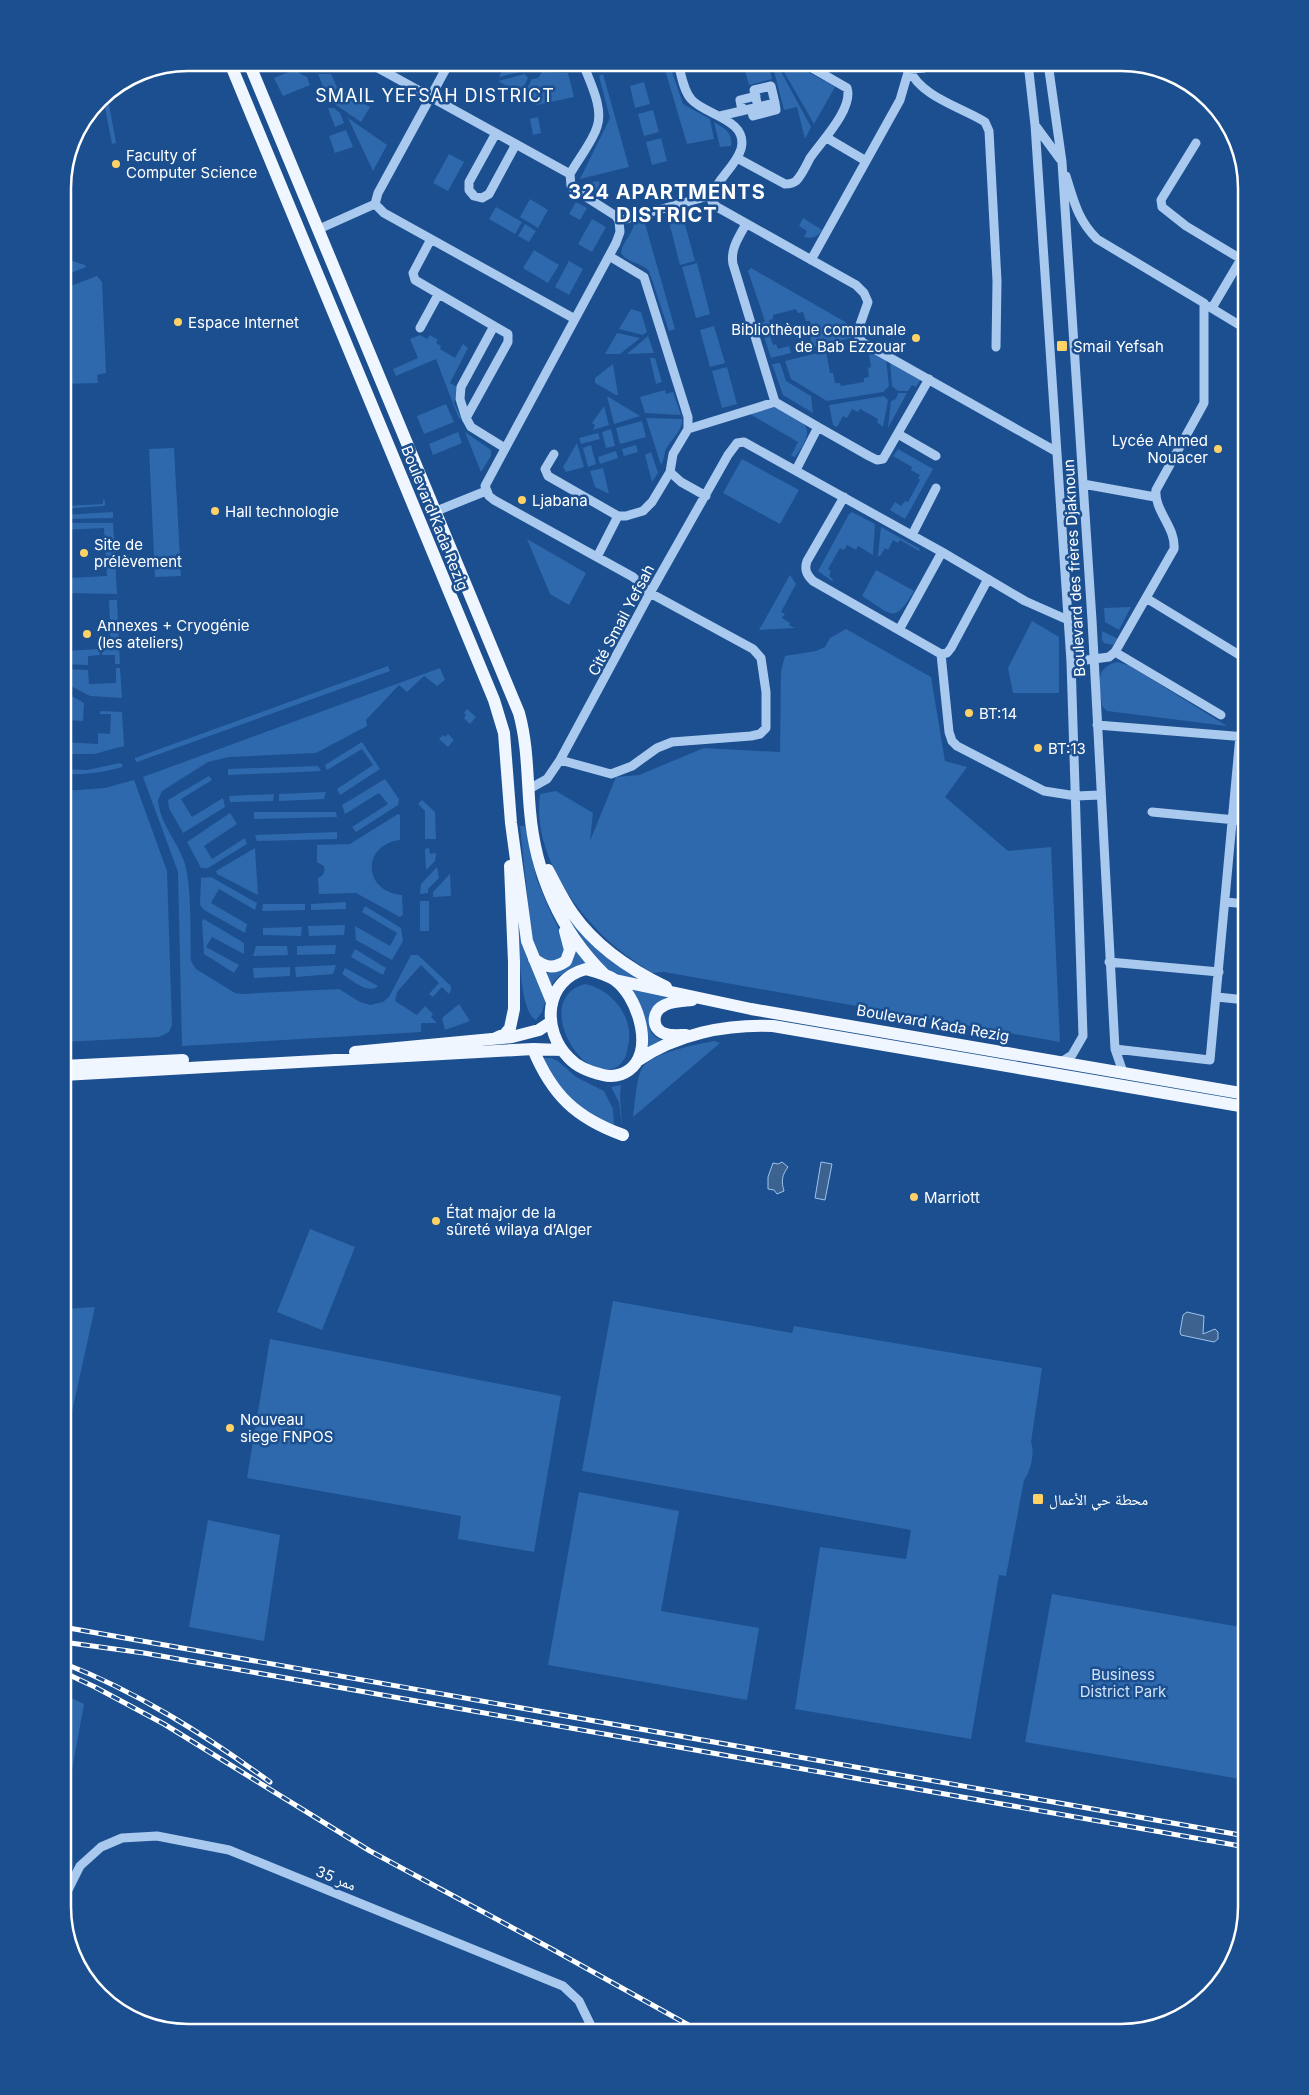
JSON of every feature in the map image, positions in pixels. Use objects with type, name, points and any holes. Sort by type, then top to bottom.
[{"type":"main road","name":"Boulevard Kada Rezig","points":[[234,71],[494,700],[504,733],[511,824],[527,940],[552,1002],[552,1022],[562,1050],[580,1067],[592,1073],[608,1077],[621,1075],[630,1070],[637,1061],[657,1049],[694,1035],[744,1026],[780,1027],[1238,1106]]},
{"type":"main road","name":"Boulevard Kada Rezig","points":[[253,71],[434,512],[519,713],[526,742],[534,836],[544,877],[559,914]]},
{"type":"main road","points":[[496,1038],[505,1034],[510,1028],[514,1009],[510,874],[511,824]]},
{"type":"main road","points":[[538,852],[574,915],[596,939],[610,952],[640,973],[680,993]]},
{"type":"main road","points":[[534,958],[545,966],[550,967],[561,964],[569,955],[569,942],[559,914]]},
{"type":"main road","points":[[559,914],[585,952],[628,994],[640,1022],[642,1039],[637,1061]]},
{"type":"main road","name":"Boulevard Kada Rezig","points":[[552,1002],[560,985],[575,972],[586,970],[699,999],[1238,1093]]},
{"type":"main road","points":[[694,1035],[667,1034],[660,1031],[654,1023],[654,1015],[659,1008],[666,1004],[699,999]]},
{"type":"main road","points":[[71,1074],[352,1056],[525,1034],[539,1030],[552,1022]]},
{"type":"main road","points":[[533,1049],[549,1082],[570,1107],[593,1123],[624,1134]]},
{"type":"main road","points":[[71,1066],[533,1049],[562,1050]]},
{"type":"street","points":[[392,71],[431,97],[570,174]]},
{"type":"street","points":[[375,204],[378,193],[445,71]]},
{"type":"street","points":[[560,760],[611,774],[632,766],[657,748],[672,742],[751,736],[760,734],[766,728],[764,675],[761,658],[753,649],[650,593],[633,577],[494,500],[486,491],[485,486],[609,256],[620,232],[620,221],[616,216],[571,186],[570,174],[597,127],[599,118],[598,108],[586,71]]},
{"type":"street","points":[[680,71],[688,96],[700,106],[720,116],[735,127],[739,134],[742,148],[712,194],[712,202],[746,224],[856,285],[864,293],[868,302],[857,333],[862,342],[1057,452]]},
{"type":"street","points":[[737,158],[785,184],[792,184],[797,180],[814,153],[827,138],[847,102],[849,92],[847,88],[817,71]]},
{"type":"street","points":[[811,260],[900,100],[905,71]]},
{"type":"street","points":[[909,71],[923,88],[985,122],[989,131],[997,281],[996,347]]},
{"type":"street","name":"Boulevard des frères Djaknoun","points":[[1029,71],[1035,125],[1071,662],[1076,796],[1083,1036],[1072,1055],[1061,1062]]},
{"type":"street","name":"Boulevard des frères Djaknoun","points":[[1049,71],[1062,162],[1094,660],[1115,1049],[1123,1072]]},
{"type":"street","points":[[720,116],[751,109],[775,103],[771,86],[754,90],[756,96],[751,109]]},
{"type":"street","points":[[751,109],[740,100],[756,96]]},
{"type":"street","points":[[1035,125],[1062,162],[1078,215],[1097,240],[1238,324]]},
{"type":"street","points":[[496,133],[469,182],[468,190],[474,196],[482,198],[489,194],[516,144]]},
{"type":"street","points":[[827,138],[866,161]]},
{"type":"street","points":[[1196,143],[1161,200],[1162,207],[1186,226],[1238,251]]},
{"type":"street","points":[[620,221],[712,194]]},
{"type":"street","points":[[319,229],[375,204]]},
{"type":"street","points":[[375,204],[384,212],[575,319]]},
{"type":"street","points":[[746,224],[735,246],[732,256],[733,264],[775,402],[878,460],[885,456],[929,379]]},
{"type":"street","points":[[431,239],[413,276],[417,283],[508,334],[508,342],[466,418]]},
{"type":"street","points":[[554,454],[545,469],[548,476],[618,516],[626,516],[636,514],[648,507],[670,472],[673,454],[688,429],[688,417],[644,277],[609,256]]},
{"type":"street","points":[[1071,662],[1109,658],[1115,652],[1174,549],[1173,535],[1155,497],[1159,482],[1202,411],[1208,306],[1238,264]]},
{"type":"street","points":[[420,328],[438,295]]},
{"type":"street","points":[[494,326],[461,387],[460,399],[466,418],[475,431],[505,448]]},
{"type":"street","points":[[688,429],[775,402]]},
{"type":"street","points":[[818,427],[796,470],[1031,604],[1068,620]]},
{"type":"street","points":[[898,434],[936,456]]},
{"type":"street","name":"Cité Smail Yefsah","points":[[529,789],[547,779],[560,760],[650,593],[728,455],[737,443],[744,442],[796,470]]},
{"type":"street","points":[[670,472],[682,482],[706,496]]},
{"type":"street","points":[[1083,484],[1155,497]]},
{"type":"street","points":[[912,535],[936,488]]},
{"type":"street","points":[[434,512],[486,491]]},
{"type":"street","points":[[844,497],[807,561],[805,567],[807,575],[813,581],[941,654],[947,653],[988,579]]},
{"type":"street","points":[[597,557],[618,516]]},
{"type":"street","points":[[899,630],[942,552]]},
{"type":"street","points":[[1146,598],[1238,654]]},
{"type":"street","points":[[1115,652],[1221,715]]},
{"type":"street","points":[[941,654],[949,732],[952,741],[958,746],[1044,791],[1076,796],[1100,795]]},
{"type":"street","points":[[1097,725],[1238,736]]},
{"type":"street","points":[[1115,1049],[1210,1060],[1238,778]]},
{"type":"street","points":[[1152,812],[1238,820]]},
{"type":"street","points":[[1226,902],[1238,903]]},
{"type":"street","points":[[1109,962],[1219,972]]},
{"type":"street","points":[[1217,997],[1238,999]]},
{"type":"street","name":"ممر 35","points":[[71,1883],[80,1866],[101,1847],[122,1838],[157,1836],[229,1850],[563,1986],[579,2001],[590,2024]]},
{"type":"green space","points":[[291,71],[298,71],[307,77],[310,85],[283,96],[274,78]]},
{"type":"green space","points":[[502,71],[524,71],[499,77]]},
{"type":"green space","points":[[665,71],[672,71],[683,104],[710,119],[714,139],[687,144]]},
{"type":"green space","points":[[745,71],[770,71],[772,79],[749,85]]},
{"type":"green space","points":[[774,71],[781,71],[811,127],[805,139],[797,107],[784,110]]},
{"type":"green space","points":[[783,71],[807,71],[835,87],[814,124]]},
{"type":"green space","points":[[542,72],[568,73],[574,97],[537,105],[523,96],[532,79],[538,78]]},
{"type":"green space","points":[[318,74],[331,74],[337,87],[333,95],[327,96]]},
{"type":"green space","points":[[525,74],[528,78],[520,94],[498,81]]},
{"type":"green space","points":[[603,74],[629,167],[580,179],[610,118],[599,76]]},
{"type":"green space","points":[[644,82],[650,104],[635,108],[630,86]]},
{"type":"green space","points":[[340,89],[370,107],[361,122],[336,105],[337,100],[335,96]]},
{"type":"green space","points":[[109,102],[116,143],[112,144],[105,106]]},
{"type":"green space","points":[[328,108],[334,108],[340,113],[344,123],[335,127]]},
{"type":"green space","points":[[653,110],[659,132],[644,136],[638,114]]},
{"type":"green space","points":[[538,117],[541,133],[533,135],[530,119]]},
{"type":"green space","points":[[348,118],[387,145],[373,171]]},
{"type":"green space","points":[[714,122],[729,134],[731,146],[720,147]]},
{"type":"green space","points":[[346,130],[353,147],[335,153],[329,136]]},
{"type":"green space","points":[[661,138],[667,161],[652,165],[646,142]]},
{"type":"green space","points":[[449,154],[464,162],[448,191],[433,183]]},
{"type":"green space","points":[[599,181],[602,200],[582,187],[582,184]]},
{"type":"green space","points":[[530,199],[548,210],[538,228],[520,217]]},
{"type":"green space","points":[[576,202],[587,208],[580,220],[569,214]]},
{"type":"green space","points":[[496,207],[522,222],[515,234],[489,219]]},
{"type":"green space","points":[[681,210],[695,261],[680,265],[667,214]]},
{"type":"green space","points":[[803,218],[822,230],[817,236],[812,238],[804,237],[807,231],[799,226]]},
{"type":"green space","points":[[592,219],[606,227],[592,252],[578,244]]},
{"type":"green space","points":[[644,220],[675,329],[669,331],[649,271],[643,266],[627,259],[621,253],[634,223]]},
{"type":"green space","points":[[525,224],[536,231],[529,242],[518,236]]},
{"type":"green space","points":[[534,250],[559,265],[548,283],[523,268]]},
{"type":"green space","points":[[71,261],[85,265],[86,267],[71,273]]},
{"type":"green space","points":[[569,261],[583,269],[569,295],[555,287]]},
{"type":"green space","points":[[697,263],[710,314],[696,318],[682,267]]},
{"type":"green space","points":[[751,268],[847,323],[845,330],[852,338],[802,349],[800,344],[811,341],[810,334],[813,333],[810,321],[806,321],[803,312],[798,313],[796,309],[773,315],[773,319],[769,320],[772,331],[769,333],[773,345],[776,344],[778,349],[789,346],[791,353],[771,358],[760,324],[765,321],[748,271]]},
{"type":"green space","points":[[97,276],[102,282],[106,373],[97,375],[98,383],[71,384],[71,286]]},
{"type":"green space","points":[[631,309],[641,312],[647,332],[643,335],[619,329]]},
{"type":"green space","points":[[714,326],[725,363],[710,367],[700,330]]},
{"type":"green space","points":[[617,333],[640,338],[620,354],[605,354]]},
{"type":"green space","points":[[420,335],[427,339],[430,335],[438,340],[436,343],[441,346],[440,349],[455,358],[463,344],[468,348],[450,383],[457,387],[454,403],[461,418],[459,419],[436,359],[396,376],[393,369],[418,358],[410,339]]},
{"type":"green space","points":[[648,336],[654,353],[627,354]]},
{"type":"green space","points":[[868,348],[886,358],[889,386],[883,392],[827,401],[791,379],[785,361],[826,351],[830,373],[833,373],[835,383],[840,383],[841,386],[864,382],[864,378],[869,377],[868,368],[871,367]]},
{"type":"green space","points":[[650,358],[655,358],[662,382],[656,384]]},
{"type":"green space","points":[[890,361],[921,379],[916,387],[912,385],[908,391],[898,391],[892,386]]},
{"type":"green space","points":[[780,363],[786,381],[811,396],[813,413],[783,395],[772,364]]},
{"type":"green space","points":[[613,364],[618,395],[595,383],[595,378]]},
{"type":"green space","points":[[727,367],[737,404],[722,408],[712,371]]},
{"type":"green space","points":[[665,390],[666,394],[673,392],[681,415],[645,413],[640,397]]},
{"type":"green space","points":[[898,393],[907,393],[888,428],[891,401],[896,399]]},
{"type":"green space","points":[[607,396],[640,416],[614,424]]},
{"type":"green space","points":[[884,396],[888,400],[883,427],[877,422],[878,419],[860,409],[858,412],[852,409],[847,418],[843,416],[837,427],[833,425],[829,405]]},
{"type":"green space","points":[[446,404],[454,422],[424,434],[417,416]]},
{"type":"green space","points":[[604,406],[609,425],[593,430],[595,425],[592,423]]},
{"type":"green space","points":[[774,406],[805,425],[807,430],[806,437],[795,457],[791,456],[798,442],[750,414]]},
{"type":"green space","points":[[646,418],[682,419],[681,427],[668,445],[661,465]]},
{"type":"green space","points":[[642,421],[646,437],[620,444],[616,428]]},
{"type":"green space","points":[[611,429],[615,446],[606,448],[602,432]]},
{"type":"green space","points":[[458,432],[462,443],[433,455],[429,444]]},
{"type":"green space","points":[[465,432],[491,450],[491,456],[481,472]]},
{"type":"green space","points":[[598,433],[600,439],[581,444],[579,438]]},
{"type":"green space","points":[[577,443],[584,467],[566,472],[563,467]]},
{"type":"green space","points":[[591,445],[596,464],[588,467],[583,448]]},
{"type":"green space","points":[[636,445],[638,452],[624,456],[622,449]]},
{"type":"green space","points":[[174,448],[181,576],[155,577],[149,449]]},
{"type":"green space","points":[[898,449],[933,469],[905,519],[890,510],[895,502],[901,506],[905,501],[908,502],[920,480],[918,478],[920,475],[911,470],[912,467],[893,456]]},
{"type":"green space","points":[[616,451],[618,458],[600,464],[598,457]]},
{"type":"green space","points":[[651,452],[658,473],[652,482],[645,455]]},
{"type":"green space","points":[[742,459],[799,490],[780,524],[723,493]]},
{"type":"green space","points":[[603,468],[609,494],[595,487],[590,471]]},
{"type":"green space","points":[[103,499],[105,505],[103,506],[71,508],[71,506],[103,504]]},
{"type":"green space","points":[[113,512],[113,518],[71,519],[71,515]]},
{"type":"green space","points":[[852,512],[875,524],[873,555],[858,546],[856,550],[847,545],[844,550],[840,548],[828,569],[831,571],[829,576],[833,579],[832,581],[818,571],[849,514]]},
{"type":"green space","points":[[71,523],[113,523],[117,594],[71,593],[71,578],[107,576],[104,528],[71,530]]},
{"type":"green space","points":[[881,527],[920,549],[919,551],[900,540],[898,543],[893,540],[888,550],[885,548],[880,556],[878,556]]},
{"type":"green space","points":[[527,539],[586,573],[569,605],[550,594]]},
{"type":"green space","points":[[876,570],[914,591],[907,602],[896,613],[886,612],[862,596]]},
{"type":"green space","points":[[790,575],[796,584],[781,612],[785,614],[782,618],[795,628],[759,630]]},
{"type":"green space","points":[[109,600],[117,600],[118,621],[110,622]]},
{"type":"green space","points":[[1131,607],[1119,630],[1105,622],[1104,608]]},
{"type":"green space","points":[[1032,621],[1059,637],[1059,693],[1013,693],[1008,668]]},
{"type":"green space","points":[[118,627],[120,664],[115,664],[115,655],[102,655],[102,649],[111,649],[110,628]]},
{"type":"green space","points":[[846,629],[931,677],[945,761],[967,767],[945,797],[1008,851],[1051,847],[1060,1042],[664,972],[652,973],[622,952],[586,918],[560,880],[543,838],[539,816],[540,794],[556,791],[593,813],[590,841],[616,777],[639,775],[704,748],[780,752],[781,671],[785,656],[816,651],[825,647],[830,638]]},
{"type":"green space","points":[[1102,631],[1118,639],[1113,645],[1104,643]]},
{"type":"green space","points":[[99,649],[100,655],[88,656],[88,665],[71,664],[71,651]]},
{"type":"green space","points":[[1118,662],[1130,666],[1227,726],[1107,711],[1102,706],[1101,673],[1105,668]]},
{"type":"green space","points":[[388,666],[390,671],[137,762],[135,760],[135,758]]},
{"type":"green space","points":[[116,668],[120,668],[122,698],[90,696],[71,686],[71,669],[88,670],[89,684],[116,683]]},
{"type":"green space","points":[[440,668],[445,680],[437,686],[424,676],[407,692],[399,685],[366,720],[367,726],[316,753],[229,757],[208,762],[162,791],[158,800],[162,817],[185,864],[190,899],[191,961],[196,969],[235,993],[339,989],[360,1002],[370,1005],[383,1002],[389,997],[411,955],[418,955],[451,986],[449,994],[442,987],[433,997],[429,994],[439,983],[421,965],[397,992],[395,1001],[417,1015],[425,1006],[433,1014],[431,1017],[437,1023],[421,1023],[421,1032],[182,1046],[178,872],[143,777]]},
{"type":"green space","points":[[71,696],[84,703],[83,721],[71,720]]},
{"type":"green space","points":[[467,709],[476,717],[470,724],[464,718],[466,715],[464,713]]},
{"type":"green space","points":[[101,711],[122,712],[124,746],[94,754],[71,754],[71,742],[98,744],[98,733],[110,734],[111,714],[99,714]]},
{"type":"green space","points":[[448,734],[454,740],[448,747],[439,739],[443,735],[445,737]]},
{"type":"green space","points":[[362,742],[380,769],[340,795],[337,789],[373,765],[362,749],[327,770],[325,765]]},
{"type":"green space","points":[[120,763],[123,765],[122,767],[107,771],[71,774],[71,769],[87,770]]},
{"type":"green space","points":[[318,766],[321,771],[228,775],[228,769]]},
{"type":"green space","points":[[209,776],[212,780],[181,799],[192,817],[223,798],[225,807],[183,833],[169,808],[168,800]]},
{"type":"green space","points":[[385,779],[399,799],[398,805],[356,832],[352,827],[388,804],[379,793],[345,814],[342,805]]},
{"type":"green space","points":[[134,780],[167,871],[172,1025],[169,1032],[159,1037],[71,1042],[71,790],[105,788]]},
{"type":"green space","points":[[326,792],[324,799],[279,801],[279,794]]},
{"type":"green space","points":[[274,794],[273,801],[230,802],[229,796]]},
{"type":"green space","points":[[422,800],[435,812],[436,839],[425,839],[425,811],[418,804]]},
{"type":"green space","points":[[254,812],[336,812],[337,817],[254,819]]},
{"type":"green space","points":[[230,813],[237,824],[204,846],[212,859],[245,838],[247,844],[208,868],[201,868],[187,842]]},
{"type":"green space","points":[[398,814],[400,815],[400,840],[387,844],[378,850],[373,859],[372,868],[374,878],[380,886],[389,892],[402,895],[403,914],[400,917],[356,893],[319,894],[318,878],[323,875],[324,866],[317,862],[317,845],[350,844]]},
{"type":"green space","points":[[520,826],[525,826],[537,880],[565,941],[564,954],[555,962],[542,960],[532,942]]},
{"type":"green space","points":[[337,832],[337,839],[257,841],[255,835]]},
{"type":"green space","points":[[255,848],[258,895],[217,874],[216,871]]},
{"type":"green space","points":[[429,848],[430,854],[436,853],[435,861],[426,870],[425,849]]},
{"type":"green space","points":[[437,867],[439,878],[428,889],[428,893],[420,894],[421,884]]},
{"type":"green space","points":[[450,874],[451,896],[433,897],[433,892]]},
{"type":"green space","points":[[211,877],[257,903],[255,910],[219,889],[211,903],[247,924],[245,933],[204,910],[200,905],[201,878]]},
{"type":"green space","points":[[420,901],[429,901],[429,931],[420,931]]},
{"type":"green space","points":[[518,901],[546,999],[542,1012],[536,1020],[530,1013],[525,1001],[522,984]]},
{"type":"green space","points":[[346,902],[346,909],[311,910],[311,904]]},
{"type":"green space","points":[[263,904],[305,904],[305,910],[262,911]]},
{"type":"green space","points":[[365,906],[401,928],[403,941],[392,960],[356,940],[355,926],[390,946],[397,933],[362,912]]},
{"type":"green space","points":[[564,911],[600,951],[644,983],[611,975],[590,952]]},
{"type":"green space","points":[[204,919],[244,943],[244,954],[212,937],[206,947],[239,965],[234,973],[204,954],[202,921]]},
{"type":"green space","points":[[345,925],[344,935],[309,936],[308,926]]},
{"type":"green space","points":[[302,927],[301,936],[263,935],[263,928]]},
{"type":"green space","points":[[336,945],[335,954],[297,955],[297,946]]},
{"type":"green space","points":[[256,946],[287,946],[288,955],[253,956]]},
{"type":"green space","points":[[574,946],[590,967],[563,973],[551,986],[545,973],[552,973],[562,969]]},
{"type":"green space","points":[[355,949],[386,968],[383,975],[351,957]]},
{"type":"green space","points":[[336,965],[333,974],[296,977],[295,967]]},
{"type":"green space","points":[[290,967],[290,976],[254,978],[253,968]]},
{"type":"green space","points":[[345,968],[378,986],[370,989],[360,986],[342,974]]},
{"type":"green space","points":[[585,984],[595,987],[612,998],[625,1015],[628,1025],[628,1046],[625,1057],[618,1066],[604,1070],[590,1065],[578,1054],[568,1039],[562,1022],[562,1006],[569,992]]},
{"type":"green space","points":[[626,987],[681,999],[652,1008],[649,1028],[655,1036],[665,1041],[645,1052]]},
{"type":"green space","points":[[459,1004],[470,1021],[445,1030],[442,1018]]},
{"type":"green space","points":[[714,1041],[720,1043],[633,1117],[638,1080],[641,1070],[646,1064],[654,1058],[674,1050]]},
{"type":"green space","points":[[541,1058],[551,1058],[558,1061],[576,1077],[604,1091],[613,1109],[614,1125],[601,1122],[579,1110],[562,1090]]},
{"type":"green space","points":[[621,1085],[622,1128],[619,1102],[611,1087]]},
{"type":"green space","points":[[310,1229],[355,1247],[322,1330],[277,1312]]},
{"type":"green space","points":[[613,1301],[792,1333],[794,1326],[1042,1368],[1031,1442],[1033,1451],[1032,1461],[1029,1472],[1024,1480],[1006,1576],[999,1575],[971,1739],[795,1709],[820,1547],[906,1559],[911,1530],[582,1471]]},
{"type":"green space","points":[[95,1307],[71,1416],[71,1308]]},
{"type":"green space","points":[[270,1339],[561,1396],[534,1552],[458,1539],[461,1516],[247,1478]]},
{"type":"green space","points":[[579,1492],[679,1511],[661,1611],[759,1628],[747,1700],[548,1665]]},
{"type":"green space","points":[[208,1520],[280,1535],[264,1641],[189,1627]]},
{"type":"green space","name":"Business District Park","points":[[1052,1594],[1238,1627],[1238,1779],[1025,1742]]},
{"type":"green space","points":[[71,1698],[84,1704],[71,1776]]},
{"type":"shaded area","points":[[782,1162],[788,1167],[783,1178],[784,1191],[777,1194],[774,1190],[768,1189],[768,1177],[773,1163],[778,1164]]},
{"type":"shaded area","points":[[821,1162],[832,1164],[825,1200],[815,1198]]},
{"type":"shaded area","points":[[1187,1312],[1204,1316],[1203,1334],[1215,1329],[1218,1332],[1218,1339],[1214,1342],[1181,1335],[1183,1315]]},
{"type":"railway","points":[[71,1628],[1238,1835]]},
{"type":"railway","points":[[71,1643],[144,1653],[1238,1846]]},
{"type":"railway","points":[[71,1666],[118,1687],[196,1731],[270,1782]]},
{"type":"railway","points":[[71,1676],[164,1724],[370,1851],[687,2024]]},
{"type":"place","name":"Faculty of Computer Science","points":[[116,164]]},
{"type":"place","name":"Espace Internet","points":[[178,322]]},
{"type":"place","name":"Bibliothèque communale de Bab Ezzouar","points":[[916,338]]},
{"type":"place","name":"Smail Yefsah","points":[[1062,346]]},
{"type":"place","name":"Lycée Ahmed Nouacer","points":[[1218,449]]},
{"type":"place","name":"Ljabana","points":[[522,500]]},
{"type":"place","name":"Hall technologie","points":[[215,511]]},
{"type":"place","name":"Site de prélèvement","points":[[84,553]]},
{"type":"place","name":"Annexes + Cryogénie (les ateliers)","points":[[87,634]]},
{"type":"place","name":"BT:14","points":[[969,713]]},
{"type":"place","name":"BT:13","points":[[1038,748]]},
{"type":"place","name":"Marriott","points":[[914,1197]]},
{"type":"place","name":"État major de la sûreté wilaya d’Alger","points":[[436,1221]]},
{"type":"place","name":"Nouveau siege FNPOS","points":[[230,1428]]},
{"type":"place","name":"محطة حي الأعمال","points":[[1038,1499]]},
{"type":"district","name":"SMAIL YEFSAH DISTRICT","points":[[435,95]]},
{"type":"district","name":"324 APARTMENTS DISTRICT","points":[[667,204]]}]
